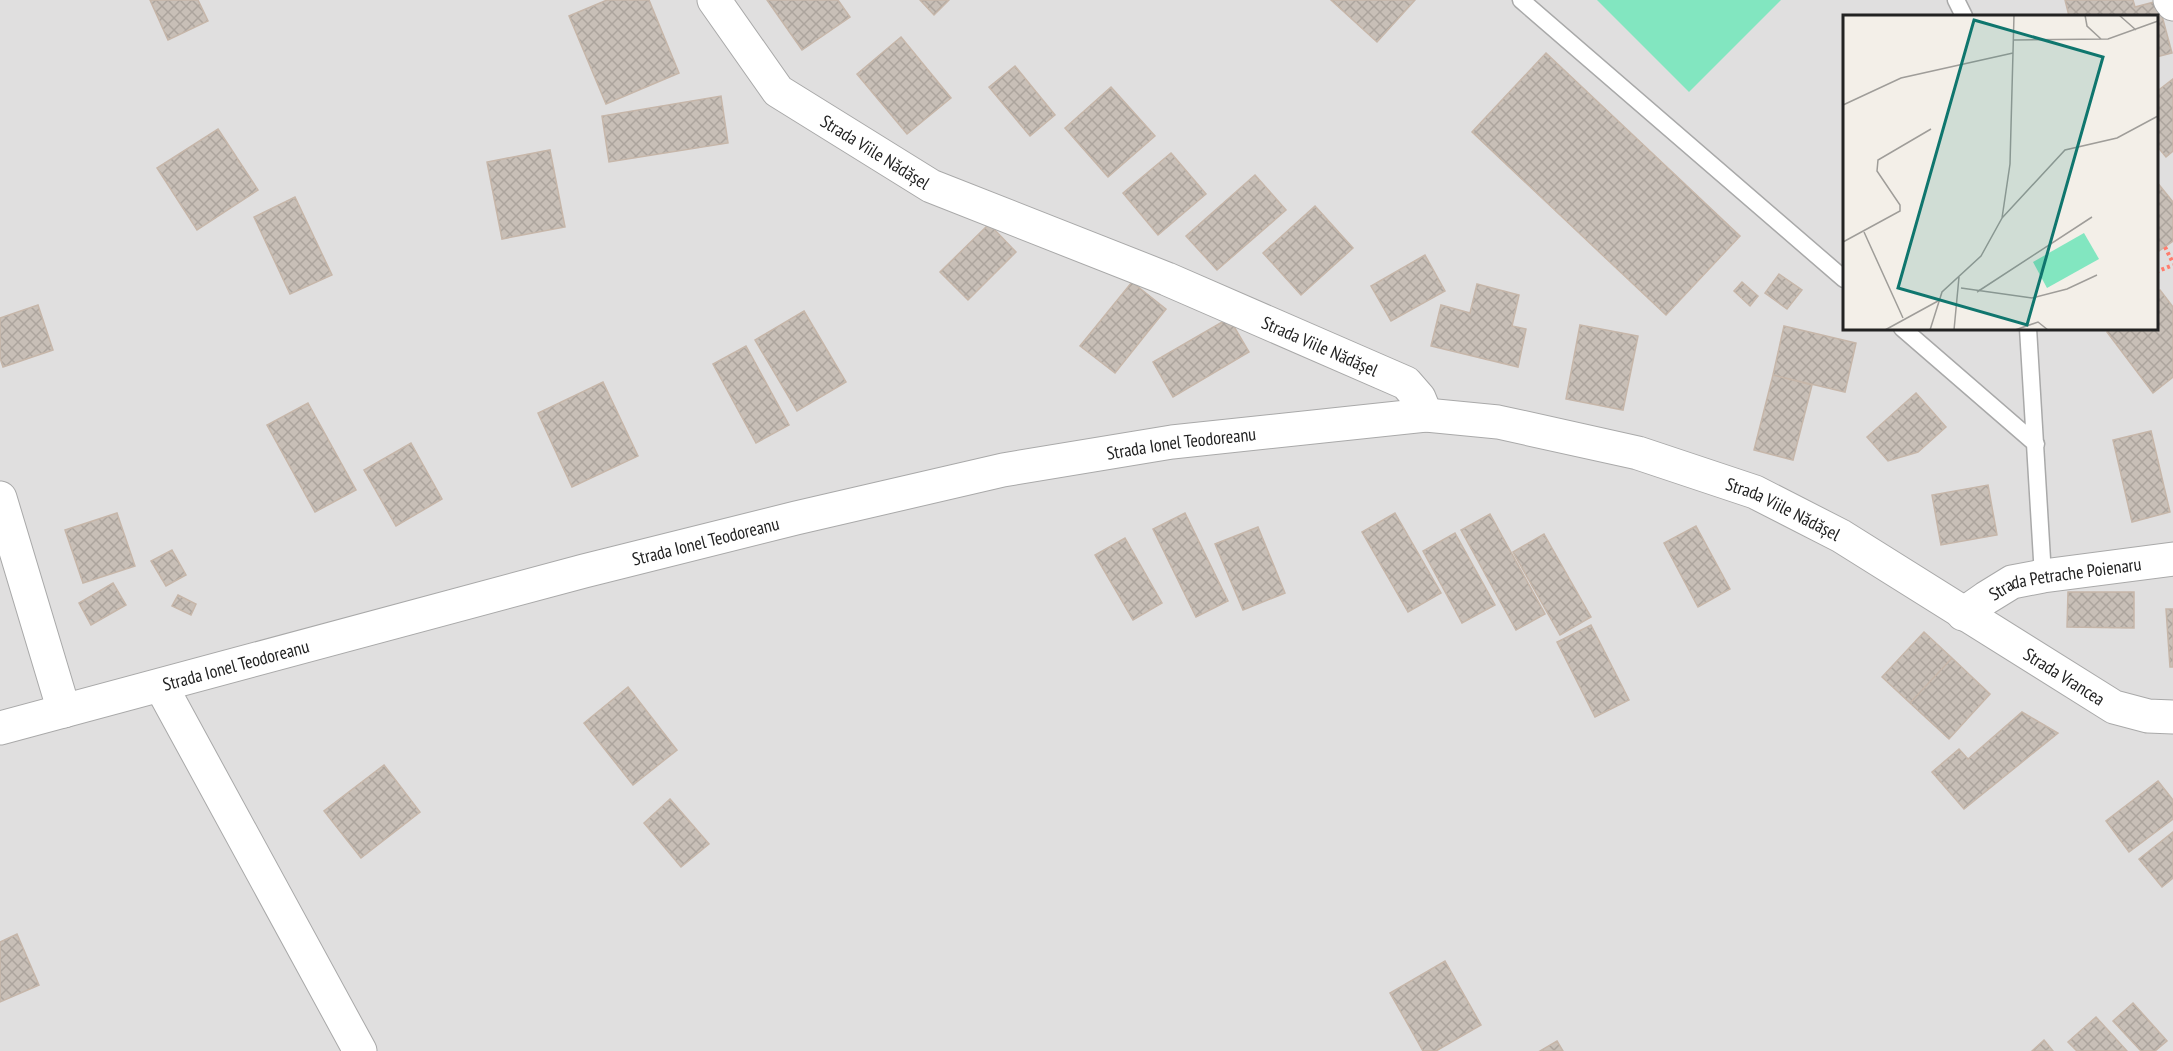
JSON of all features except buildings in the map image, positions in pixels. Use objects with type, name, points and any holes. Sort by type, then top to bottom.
[{"type":"street","name":"Strada Viile Nădășel","points":[[714,0],[778,91],[931,186],[1167,279],[1406,383],[1419,398],[1426,415],[1498,422],[1638,453],[1755,492],[1841,536],[1963,614]]},
{"type":"street","name":"Strada Ionel Teodoreanu","points":[[0,728],[595,568],[1003,470],[1172,442],[1426,415]]},
{"type":"street","points":[[0,498],[64,711]]},
{"type":"street","name":"Strada Petrache Poienaru","points":[[1963,614],[2012,582],[2173,559]]},
{"type":"street","name":"Strada Vrancea","points":[[1963,614],[2114,707],[2148,716],[2173,717]]},
{"type":"street","points":[[161,686],[360,1051]]},
{"type":"lane","points":[[1521,0],[1843,277]]},
{"type":"lane","points":[[1956,0],[1964,15]]},
{"type":"lane","points":[[1904,330],[2036,444]]},
{"type":"lane","points":[[2028,330],[2043,576]]},
{"type":"path","points":[[2158,272],[2173,264],[2165,247]]},
{"type":"shaded area","points":[[0,0],[2173,0],[2173,1051],[0,1051]]},
{"type":"green space","points":[[1597,0],[1781,0],[1689,92]]}]
